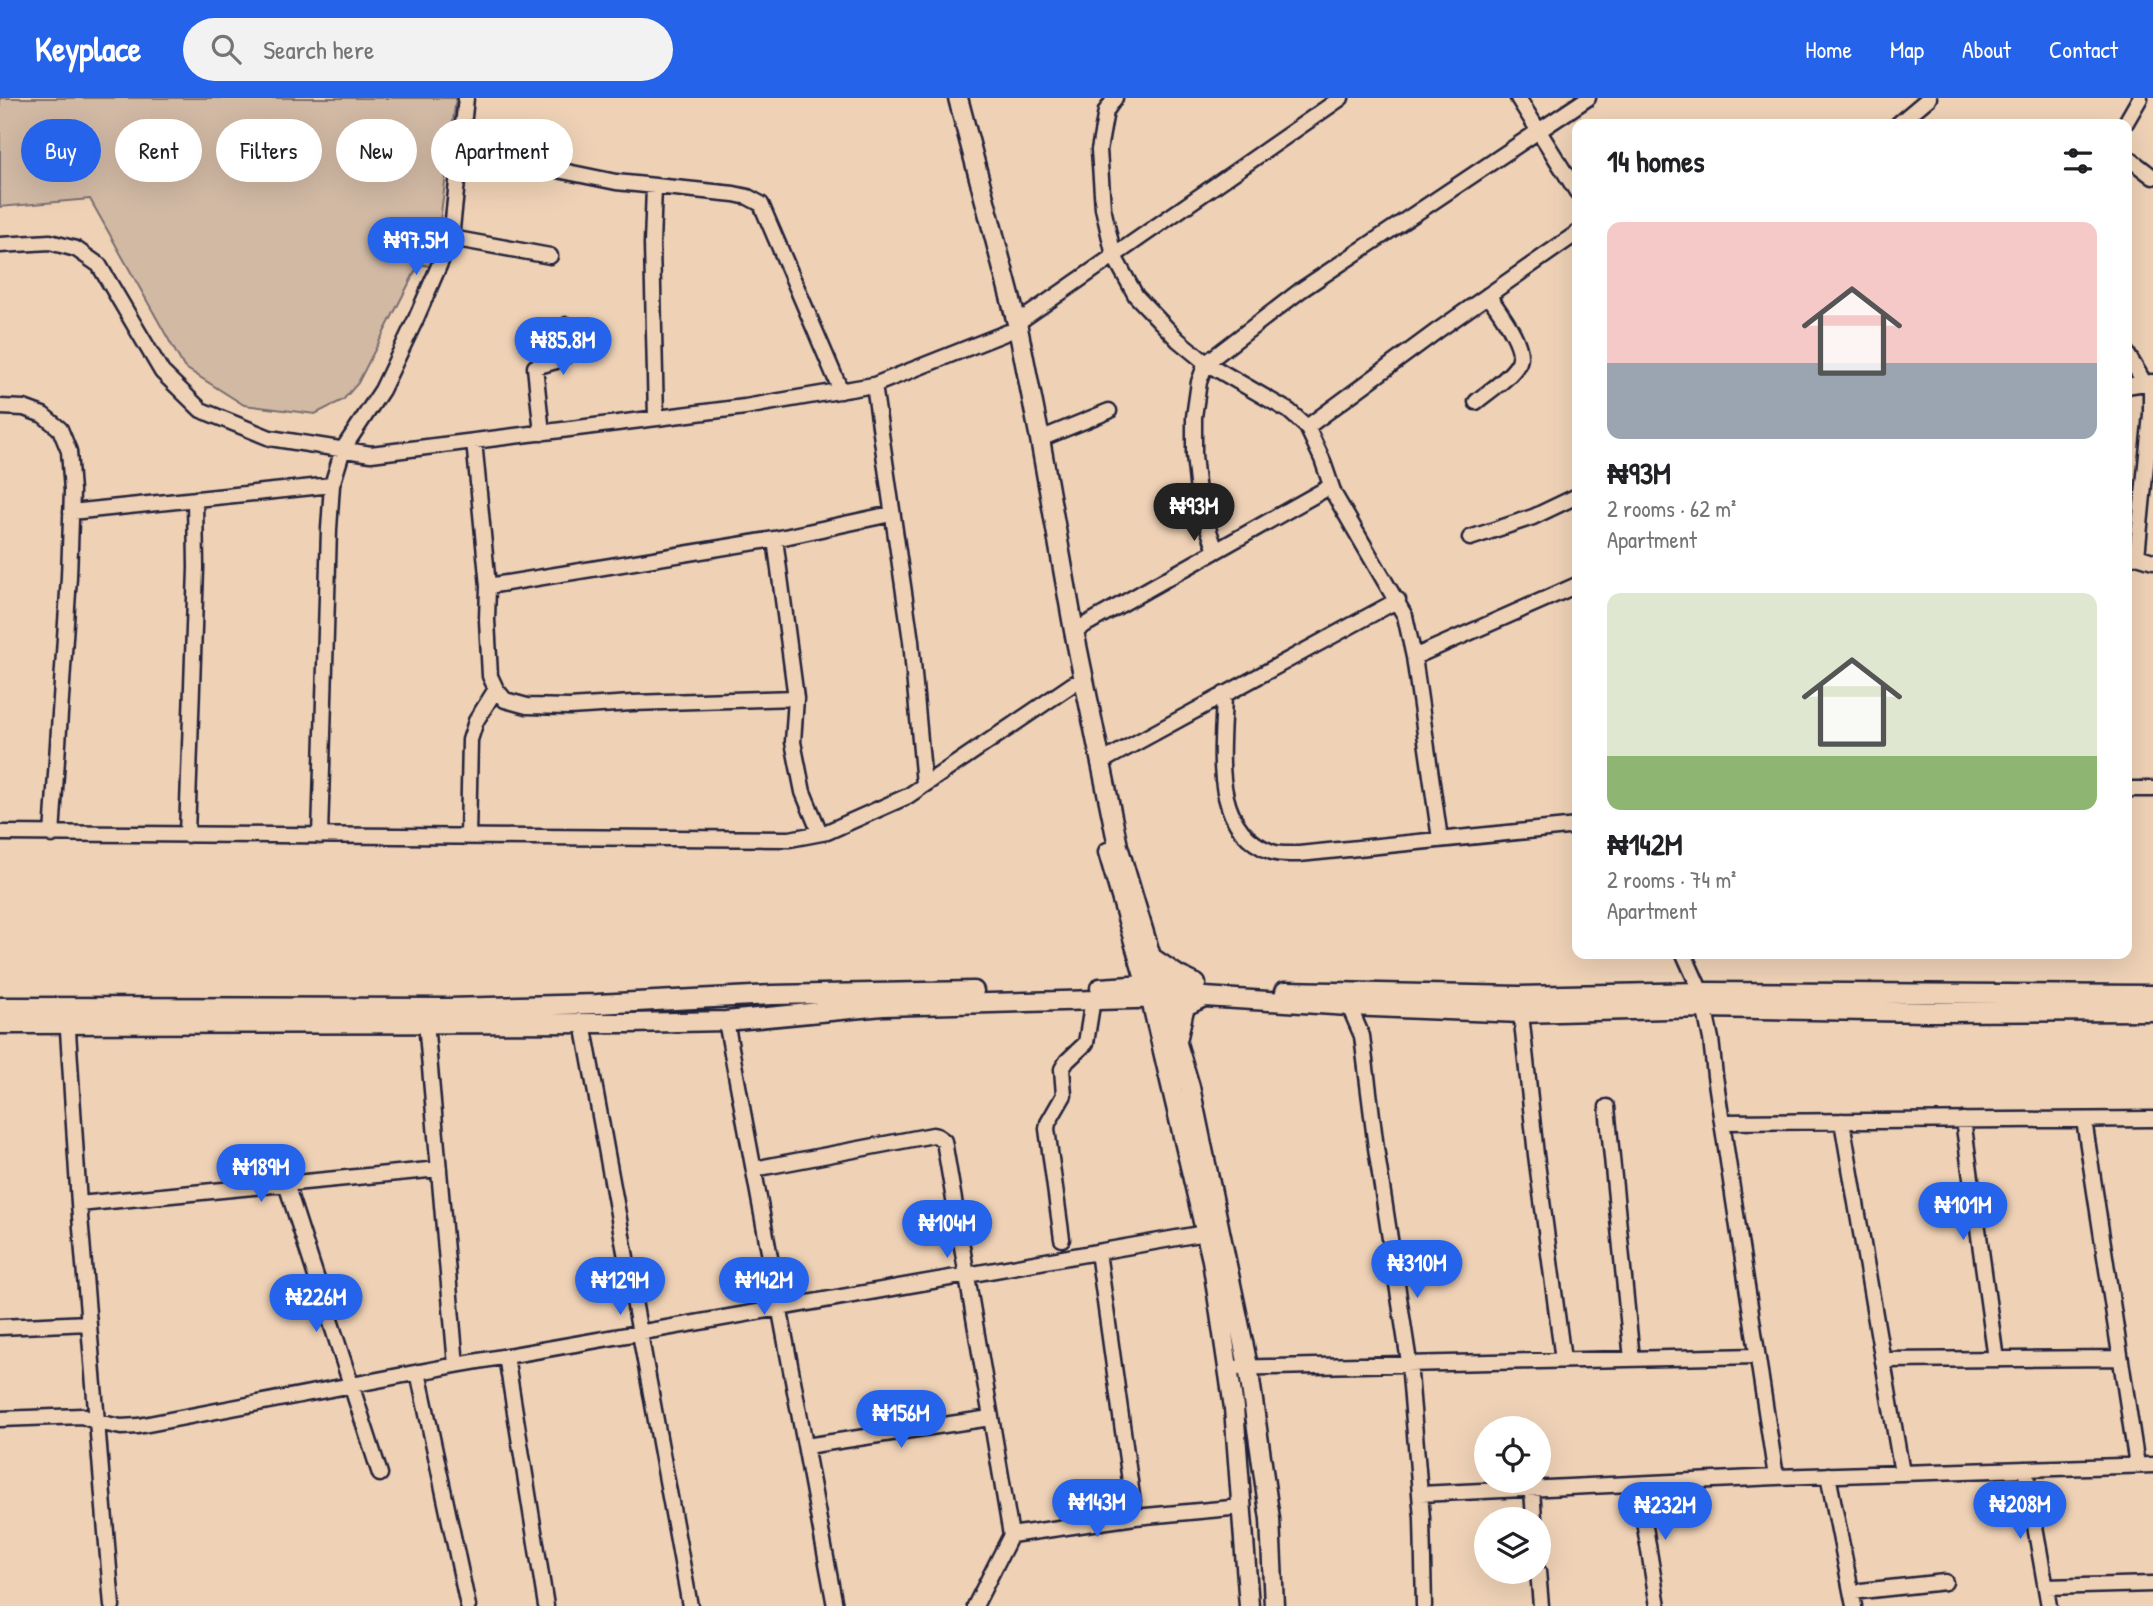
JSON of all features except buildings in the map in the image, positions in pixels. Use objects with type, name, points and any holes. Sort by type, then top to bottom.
[{"type":"main road","points":[[946,98],[1013,328],[1017,365],[1073,684],[1106,846],[1155,992],[1177,1041],[1190,1087],[1248,1366],[1270,1519],[1274,1606]]},
{"type":"main road","points":[[958,98],[1040,439],[1074,631],[1118,846],[1151,957],[1155,992],[1212,1260],[1234,1408],[1249,1606]]},
{"type":"main road","points":[[1151,957],[1206,992],[1349,1006],[2153,995]]},
{"type":"main road","points":[[0,1007],[67,1016],[426,1023],[786,995],[1100,988],[1520,1004]]},
{"type":"main road","points":[[0,1024],[67,1016],[449,1007],[546,1014],[583,1023],[726,1021],[871,1007],[1093,999],[1155,992]]},
{"type":"main road","points":[[1177,1041],[1184,1009],[1206,992]]},
{"type":"main road","points":[[1703,1000],[1927,1012],[2153,1011]]},
{"type":"street","points":[[464,119],[466,98]]},
{"type":"street","points":[[1115,98],[1106,111],[1099,150],[1102,208],[1114,256],[1136,296],[1178,340],[1206,363],[1289,411],[1307,427],[1331,486],[1405,616],[1414,657],[1440,839]]},
{"type":"street","points":[[0,245],[50,242],[76,249],[99,265],[162,372],[201,410],[270,438],[371,454],[745,407],[874,385],[1013,328],[1341,98]]},
{"type":"street","points":[[1518,98],[1572,184]]},
{"type":"street","points":[[1216,551],[1199,502],[1194,455],[1194,416],[1199,382],[1206,363],[1301,290],[1588,98]]},
{"type":"street","points":[[1904,119],[1929,98]]},
{"type":"street","points":[[2128,119],[2140,98]]},
{"type":"street","points":[[2132,161],[2153,177]]},
{"type":"street","points":[[573,173],[654,187],[734,194],[761,204],[841,390]]},
{"type":"street","points":[[320,836],[332,485],[343,449],[382,390],[451,238],[457,182]]},
{"type":"street","points":[[654,187],[652,244],[656,418]]},
{"type":"street","points":[[1307,427],[1572,236]]},
{"type":"street","points":[[451,238],[550,256]]},
{"type":"street","points":[[1476,402],[1510,374],[1519,363],[1521,353],[1517,341],[1488,295]]},
{"type":"street","points":[[542,433],[535,367],[565,356],[567,325]]},
{"type":"street","points":[[2132,360],[2149,382],[2151,414],[2132,557],[2153,561]]},
{"type":"street","points":[[874,385],[911,641],[924,784]]},
{"type":"street","points":[[0,407],[24,408],[43,415],[60,429],[69,451],[69,577],[52,835]]},
{"type":"street","points":[[1040,439],[1108,411]]},
{"type":"street","points":[[474,441],[488,586],[490,676],[496,690],[505,700],[527,706],[569,707],[796,698]]},
{"type":"street","points":[[71,512],[332,485]]},
{"type":"street","points":[[1074,631],[1331,486]]},
{"type":"street","points":[[1471,538],[1533,517],[1572,498]]},
{"type":"street","points":[[187,835],[196,568],[195,499]]},
{"type":"street","points":[[488,586],[775,539],[891,514]]},
{"type":"street","points":[[775,539],[796,698],[793,742],[803,792],[820,833]]},
{"type":"street","points":[[1414,657],[1572,587]]},
{"type":"street","points":[[1101,762],[1398,600]]},
{"type":"street","points":[[0,833],[790,839],[820,833],[908,796],[1073,684]]},
{"type":"street","points":[[468,837],[470,740],[476,721],[496,690]]},
{"type":"street","points":[[1224,694],[1222,765],[1225,800],[1234,822],[1256,845],[1274,853],[1298,854],[1572,826]]},
{"type":"street","points":[[2132,789],[2153,789]]},
{"type":"street","points":[[1686,959],[1703,1000],[1776,1477]]},
{"type":"street","points":[[1062,1239],[1046,1129],[1064,1095],[1062,1069],[1086,1043],[1093,999]]},
{"type":"street","points":[[1520,1004],[1536,1155],[1563,1360]]},
{"type":"street","points":[[1349,1006],[1362,1036],[1409,1362],[1420,1494],[1424,1606]]},
{"type":"street","points":[[67,1016],[79,1204],[112,1606]]},
{"type":"street","points":[[726,1021],[835,1606]]},
{"type":"street","points":[[426,1023],[456,1365]]},
{"type":"street","points":[[583,1023],[690,1606]]},
{"type":"street","points":[[1607,1107],[1632,1359]]},
{"type":"street","points":[[1722,1122],[2153,1119]]},
{"type":"street","points":[[1964,1120],[1996,1359]]},
{"type":"street","points":[[2084,1120],[2137,1465]]},
{"type":"street","points":[[1842,1121],[1902,1473]]},
{"type":"street","points":[[754,1169],[937,1136],[944,1141],[1011,1535],[975,1606]]},
{"type":"street","points":[[79,1204],[439,1169]]},
{"type":"street","points":[[286,1184],[380,1474]]},
{"type":"street","points":[[0,1419],[82,1416],[121,1427],[138,1426],[456,1365],[1205,1233]]},
{"type":"street","points":[[1098,1252],[1135,1517]]},
{"type":"street","points":[[0,1326],[89,1323]]},
{"type":"street","points":[[506,1356],[546,1606]]},
{"type":"street","points":[[1227,1367],[1757,1356]]},
{"type":"street","points":[[1883,1360],[2120,1358]]},
{"type":"street","points":[[418,1373],[468,1606]]},
{"type":"street","points":[[806,1447],[990,1418]]},
{"type":"street","points":[[1551,1488],[1828,1475],[2153,1465]]},
{"type":"street","points":[[2025,1469],[2049,1606]]},
{"type":"street","points":[[1828,1475],[1853,1599],[1945,1582]]},
{"type":"street","points":[[1639,1484],[1658,1606]]},
{"type":"street","points":[[1420,1494],[1474,1492]]},
{"type":"street","points":[[1011,1535],[1135,1517],[1242,1507]]},
{"type":"street","points":[[1539,1584],[1541,1606]]},
{"type":"street","points":[[2046,1587],[2153,1584]]},
{"type":"shaded area","points":[[0,98],[456,98],[453,119],[431,119],[431,182],[445,182],[434,267],[419,264],[358,383],[343,400],[315,414],[244,405],[184,367],[90,199],[0,207]]}]
